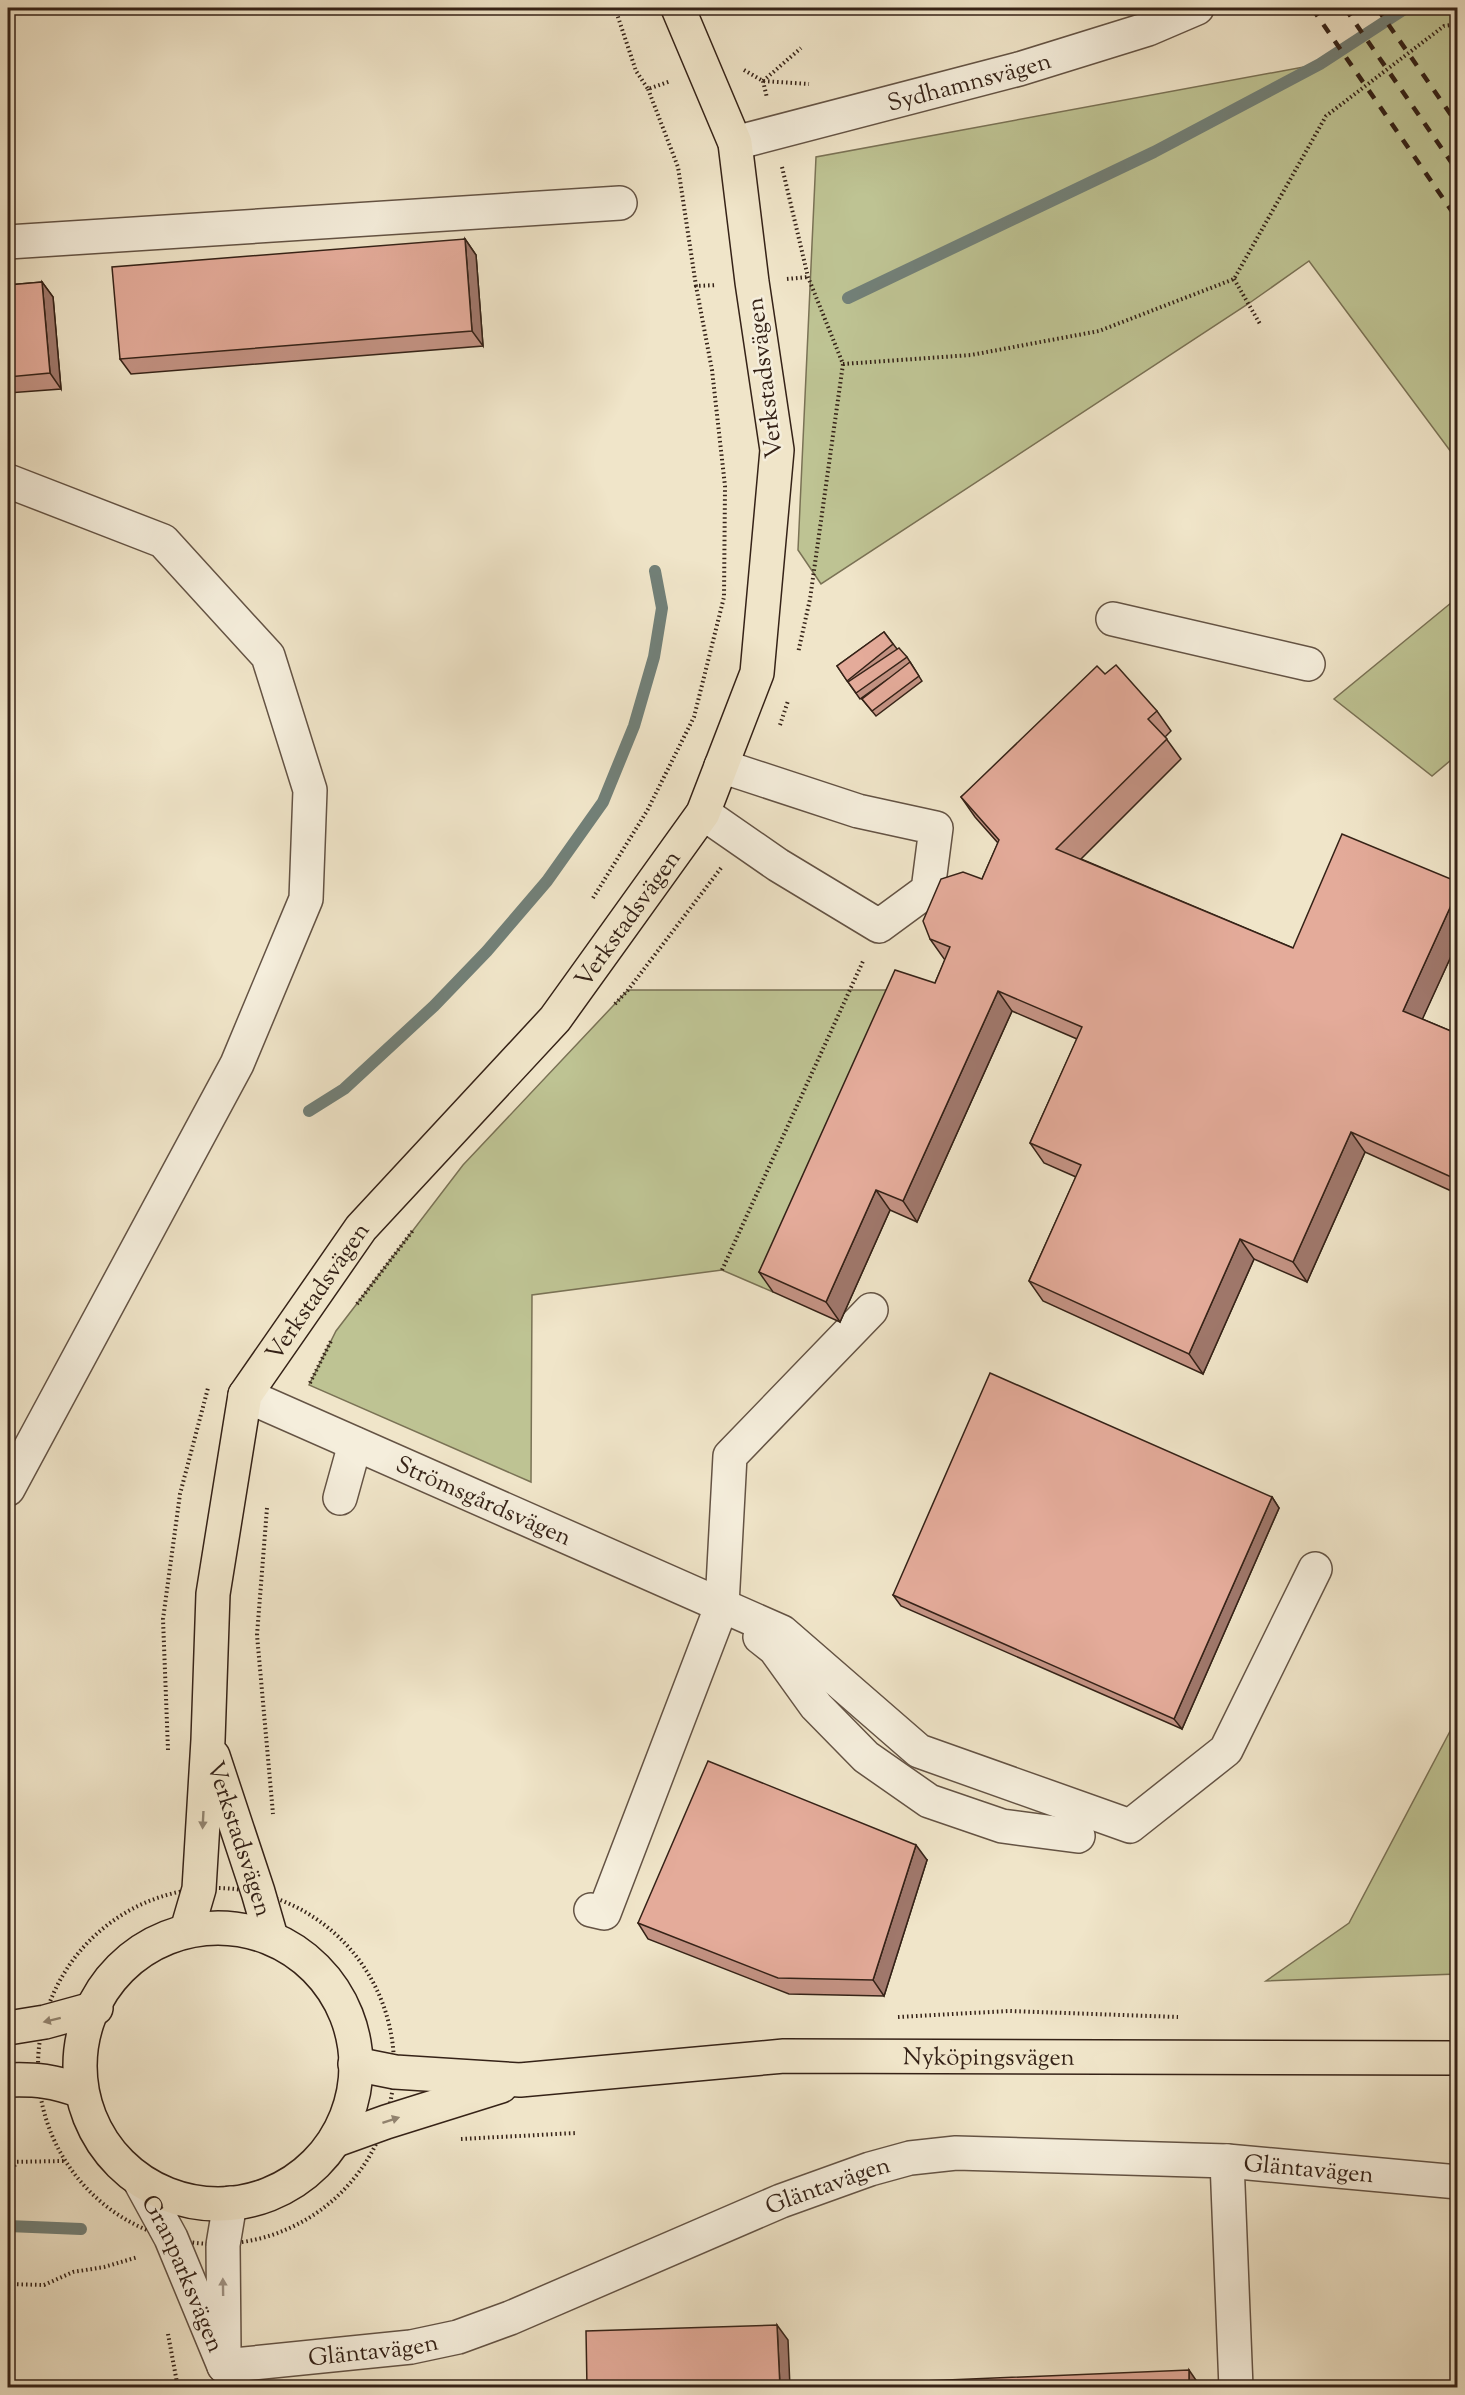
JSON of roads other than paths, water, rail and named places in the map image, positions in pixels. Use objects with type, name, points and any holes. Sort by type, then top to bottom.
[{"type":"main road","name":"Verkstadsvägen","points":[[187,1930],[199,1889],[208,1740],[213,1594],[245,1395],[361,1228],[555,1019],[703,813],[757,673],[777,450],[752,282],[735,143],[678,8]]},
{"type":"main road","name":"Verkstadsvägen","points":[[208,1740],[271,1937]]},
{"type":"main road","points":[[219,1927],[245,1929],[271,1937],[311,1962],[341,2001],[356,2046],[354,2095],[336,2140],[304,2176],[247,2203],[199,2204],[141,2182],[106,2149],[81,2091],[81,2043],[109,1979],[145,1947],[187,1930],[219,1927]]},
{"type":"main road","points":[[8,2028],[45,2022],[96,2008]]},
{"type":"main road","name":"Nyköpingsvägen","points":[[355,2064],[395,2072],[520,2080],[784,2056],[1458,2058]]},
{"type":"main road","points":[[23,2079],[60,2083],[81,2091]]},
{"type":"main road","name":"Nyköpingsvägen","points":[[336,2140],[386,2121],[520,2080]]},
{"type":"street","name":"Sydhamnsvägen","points":[[735,143],[1019,69],[1148,30],[1197,8]]},
{"type":"street","points":[[8,242],[620,203]]},
{"type":"street","points":[[8,481],[163,541],[268,656],[310,790],[306,898],[237,1064],[8,1489]]},
{"type":"street","points":[[1113,619],[1308,664]]},
{"type":"street","points":[[703,813],[778,865],[879,926],[928,890],[936,828],[858,811],[721,766]]},
{"type":"street","points":[[591,1910],[604,1913],[723,1606],[730,1456],[871,1310]]},
{"type":"street","name":"Strömsgårdsvägen","points":[[245,1395],[782,1632],[919,1751],[1130,1826],[1226,1750],[1315,1569]]},
{"type":"street","points":[[340,1498],[355,1444]]},
{"type":"street","points":[[723,1606],[775,1649],[816,1706],[866,1757],[929,1801],[1002,1826],[1078,1836]]},
{"type":"street","name":"Gläntavägen","points":[[226,2377],[411,2347],[458,2337],[510,2318],[781,2201],[870,2169],[910,2158],[967,2153],[1227,2161],[1458,2182]]},
{"type":"street","points":[[1227,2161],[1236,2388]]},
{"type":"street","name":"Granparksvägen","points":[[141,2182],[171,2238],[226,2377]]},
{"type":"street","name":"Granparksvägen","points":[[226,2377],[223,2245],[230,2203]]},
{"type":"waterway","points":[[848,298],[1154,152],[1320,64],[1406,8]]},
{"type":"waterway","points":[[309,1111],[344,1089],[434,1006],[487,951],[547,881],[603,802],[634,726],[654,657],[662,608],[655,571]]},
{"type":"waterway","points":[[8,2226],[81,2229]]},
{"type":"railway","points":[[1312,8],[1458,220]]},
{"type":"railway","points":[[1345,8],[1458,172]]},
{"type":"railway","points":[[1377,8],[1458,125]]}]
